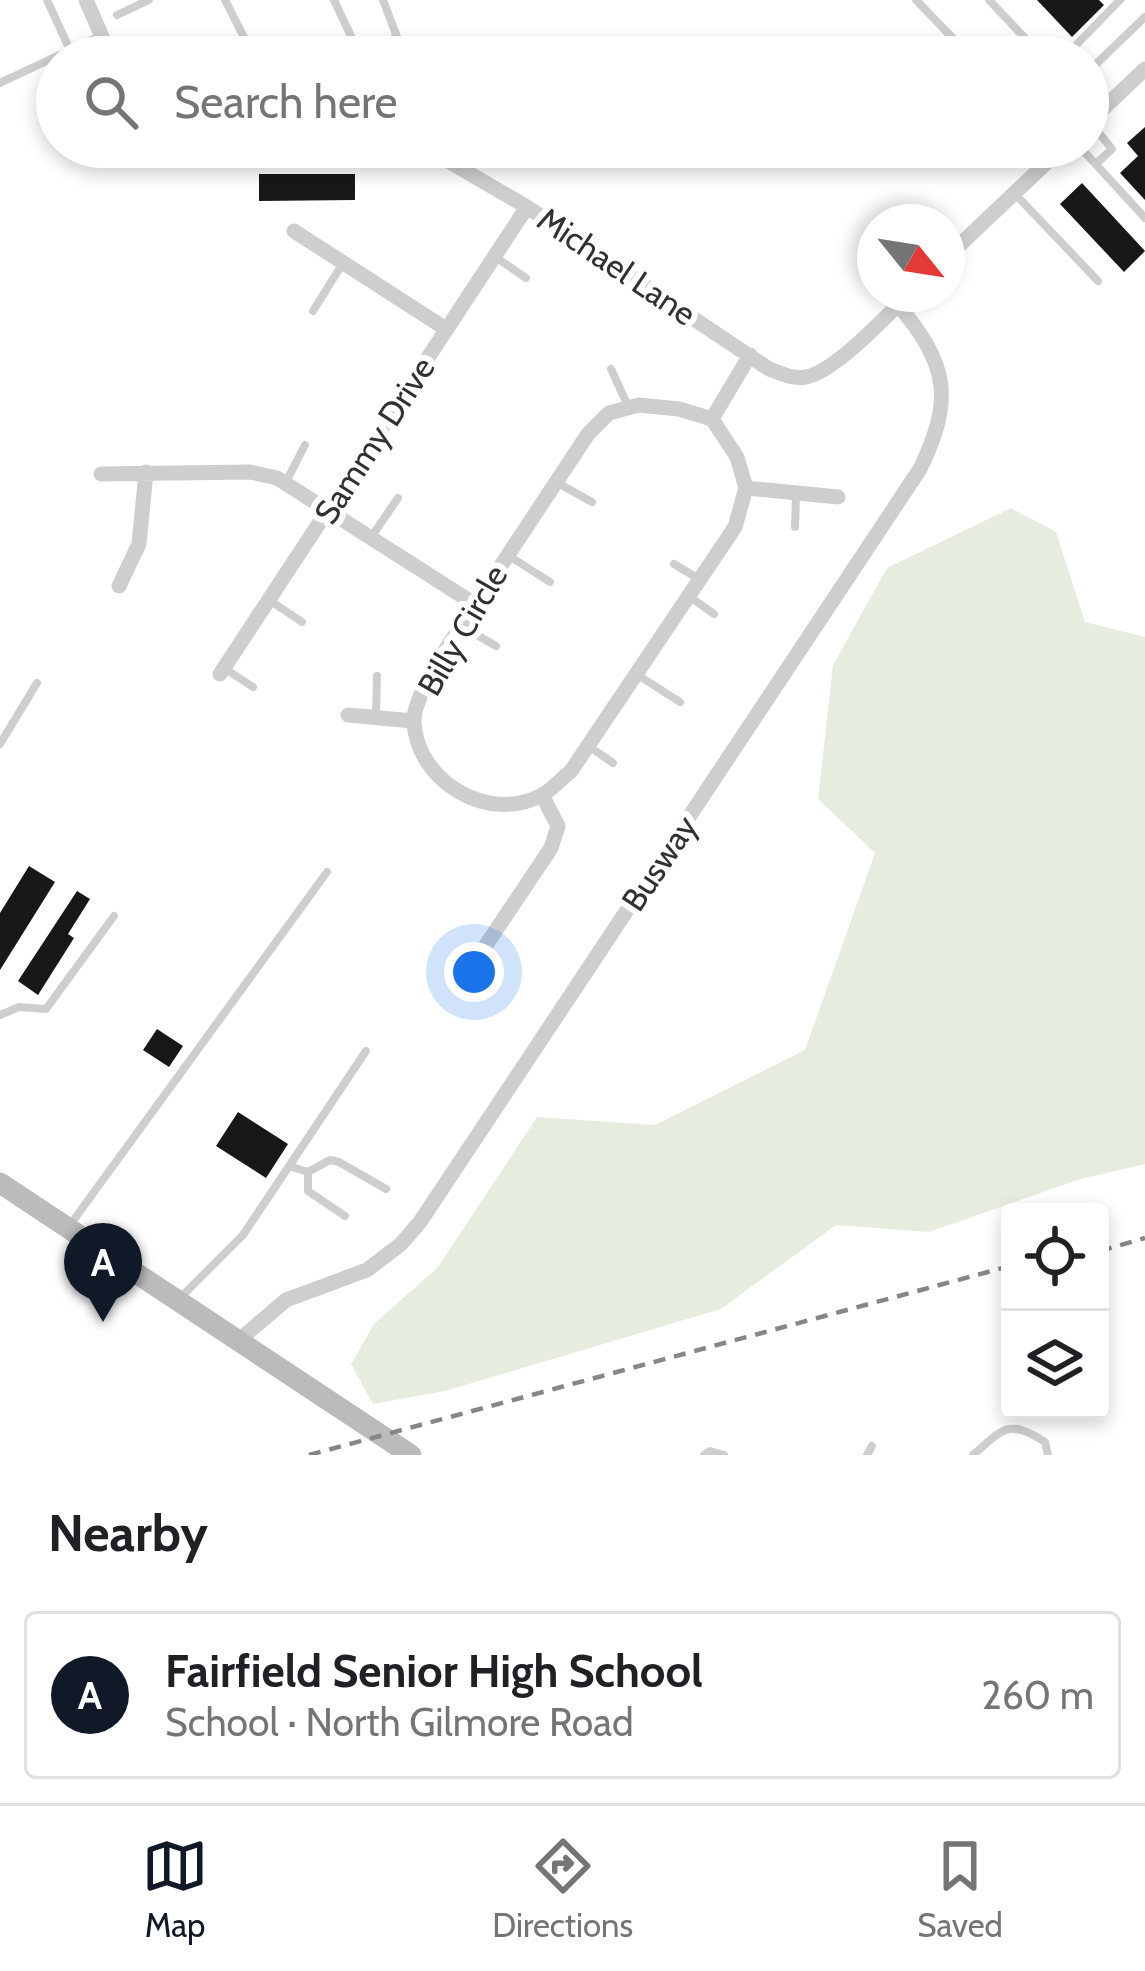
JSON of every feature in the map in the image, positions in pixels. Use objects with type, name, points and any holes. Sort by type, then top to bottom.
[{"type":"street","points":[[86,0],[102,35]]},
{"type":"street","points":[[1109,100],[1145,69]]},
{"type":"street","name":"Michael Lane","points":[[465,168],[750,355],[793,378],[811,376],[832,364],[890,312]]},
{"type":"street","points":[[965,240],[1040,168]]},
{"type":"street","name":"Sammy Drive","points":[[222,670],[527,207]]},
{"type":"street","points":[[294,231],[446,329]]},
{"type":"street","name":"Busway","points":[[237,1342],[286,1300],[367,1270],[420,1222],[920,470],[942,416],[942,389],[938,361],[910,312]]},
{"type":"street","points":[[712,419],[750,355]]},
{"type":"street","points":[[470,969],[551,848],[558,826],[542,795],[571,771],[735,527],[746,488],[737,457],[712,419],[680,409],[628,408]]},
{"type":"street","name":"Billy Circle","points":[[542,795],[510,805],[472,800],[429,766],[413,721],[428,676],[587,434],[609,413],[628,408]]},
{"type":"street","points":[[118,586],[139,544],[146,472]]},
{"type":"street","points":[[100,474],[250,472],[285,483],[473,603]]},
{"type":"street","points":[[746,488],[838,497]]},
{"type":"street","points":[[348,715],[413,721]]},
{"type":"street","points":[[0,1184],[411,1455]]},
{"type":"lane","points":[[47,0],[64,36]]},
{"type":"lane","points":[[117,15],[149,0]]},
{"type":"lane","points":[[225,0],[243,36]]},
{"type":"lane","points":[[334,0],[351,36]]},
{"type":"lane","points":[[383,0],[397,36]]},
{"type":"lane","points":[[916,0],[951,36]]},
{"type":"lane","points":[[989,0],[1023,36]]},
{"type":"lane","points":[[1084,36],[1120,0]]},
{"type":"lane","points":[[1109,52],[1145,17]]},
{"type":"lane","points":[[0,83],[36,66]]},
{"type":"lane","points":[[1100,168],[1145,218]]},
{"type":"lane","points":[[1014,193],[1098,281]]},
{"type":"lane","points":[[494,256],[526,278]]},
{"type":"lane","points":[[313,311],[344,261]]},
{"type":"lane","points":[[611,369],[628,408]]},
{"type":"lane","points":[[285,483],[304,445]]},
{"type":"lane","points":[[555,482],[592,502]]},
{"type":"lane","points":[[795,527],[796,493]]},
{"type":"lane","points":[[371,537],[398,498]]},
{"type":"lane","points":[[506,554],[550,582]]},
{"type":"lane","points":[[674,564],[700,579]]},
{"type":"lane","points":[[688,596],[714,614]]},
{"type":"lane","points":[[268,600],[302,622]]},
{"type":"lane","points":[[459,625],[496,646]]},
{"type":"lane","points":[[222,670],[253,687]]},
{"type":"lane","points":[[636,674],[680,702]]},
{"type":"lane","points":[[376,718],[377,676]]},
{"type":"lane","points":[[0,744],[38,683]]},
{"type":"lane","points":[[588,746],[614,763]]},
{"type":"lane","points":[[68,1228],[327,872]]},
{"type":"lane","points":[[0,1016],[20,1007],[46,1009],[114,916]]},
{"type":"lane","points":[[176,1301],[243,1235],[366,1051]]},
{"type":"lane","points":[[292,1168],[308,1172],[330,1160],[339,1162],[386,1189]]},
{"type":"lane","points":[[308,1172],[308,1191],[345,1216]]},
{"type":"lane","points":[[973,1455],[999,1430],[1021,1428],[1045,1442],[1048,1455]]},
{"type":"lane","points":[[704,1455],[710,1450],[724,1455]]},
{"type":"shaded area","points":[[1011,508],[1056,532],[1085,622],[1145,637],[1145,1164],[1001,1203],[929,1232],[836,1225],[721,1309],[445,1391],[373,1404],[351,1364],[374,1324],[438,1267],[537,1117],[655,1125],[805,1050],[875,853],[818,799],[833,665],[887,568]]},
{"type":"building","points":[[1037,0],[1099,0],[1104,5],[1071,36]]},
{"type":"building","points":[[1145,127],[1145,200],[1120,173],[1138,156],[1127,143]]},
{"type":"building","points":[[259,174],[355,174],[355,200],[259,201]]},
{"type":"building","points":[[1082,183],[1145,251],[1124,272],[1060,204]]},
{"type":"building","points":[[29,866],[55,882],[0,970],[0,913]]},
{"type":"building","points":[[77,891],[90,899],[68,934],[74,938],[38,995],[18,981]]},
{"type":"building","points":[[157,1029],[183,1046],[169,1067],[143,1050]]},
{"type":"building","points":[[238,1112],[288,1144],[266,1178],[216,1146]]},
{"type":"railway","points":[[1109,1248],[1145,1238]]},
{"type":"railway","points":[[309,1455],[1001,1268]]},
{"type":"place","name":"Fairfield Senior High School","points":[[103,1322]]}]
